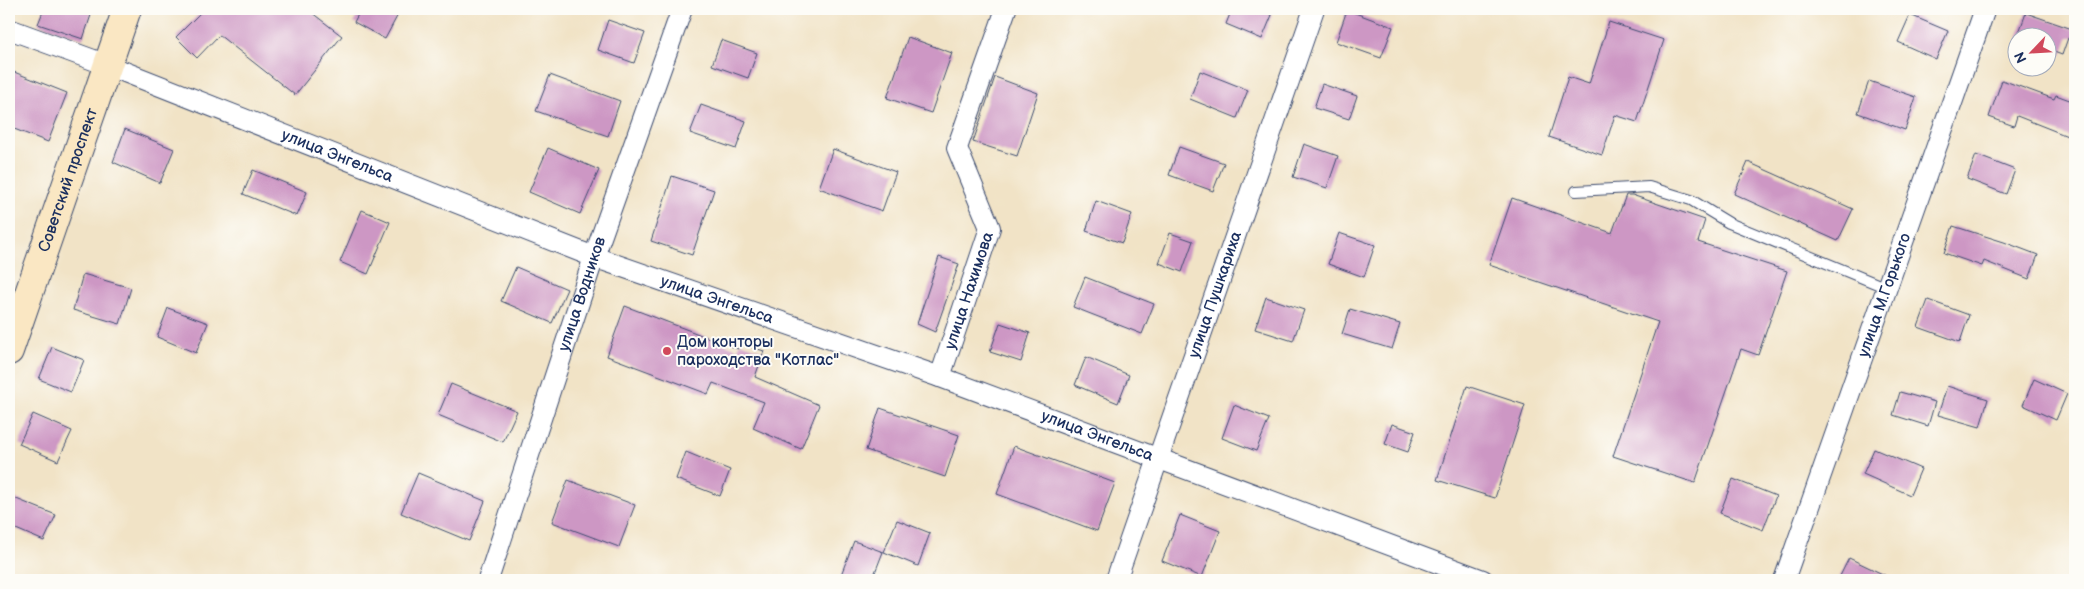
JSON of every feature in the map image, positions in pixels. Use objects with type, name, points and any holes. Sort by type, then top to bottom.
[{"type":"main road","name":"Советский проспект","points":[[9,351],[127,9]]},
{"type":"street","name":"улица Водников","points":[[488,580],[594,258],[682,9]]},
{"type":"street","name":"улица Нахимова","points":[[940,377],[990,228],[957,148],[1006,9]]},
{"type":"street","name":"улица Пушкариха","points":[[1116,580],[1314,9]]},
{"type":"street","name":"улица М.Горького","points":[[1784,580],[1985,9]]},
{"type":"street","name":"улица Энгельса","points":[[9,29],[107,65],[594,258],[940,377],[1483,580]]},
{"type":"lane","points":[[1576,191],[1650,187],[1691,200],[1729,223],[1887,288]]},
{"type":"building","points":[[44,9],[93,9],[83,39],[38,24]]},
{"type":"building","points":[[204,9],[307,9],[342,36],[295,95],[219,35],[197,58],[176,37]]},
{"type":"building","points":[[361,9],[401,9],[385,39],[354,22]]},
{"type":"building","points":[[1232,9],[1258,9],[1272,15],[1262,39],[1226,24]]},
{"type":"building","points":[[1347,10],[1393,27],[1381,58],[1336,42]]},
{"type":"building","points":[[2026,13],[2075,30],[2075,38],[2068,38],[2062,55],[2056,53],[2056,28],[2021,28]]},
{"type":"building","points":[[1910,15],[1948,31],[1936,59],[1898,42]]},
{"type":"building","points":[[608,20],[645,33],[634,63],[598,50]]},
{"type":"building","points":[[1609,22],[1664,40],[1637,122],[1615,115],[1602,155],[1549,137],[1568,77],[1589,84]]},
{"type":"building","points":[[908,37],[952,53],[931,113],[887,98]]},
{"type":"building","points":[[721,40],[757,53],[748,78],[712,65]]},
{"type":"building","points":[[9,70],[67,93],[48,142],[9,127]]},
{"type":"building","points":[[1200,71],[1248,90],[1237,118],[1190,99]]},
{"type":"building","points":[[550,75],[620,101],[608,136],[536,111]]},
{"type":"building","points":[[995,77],[1038,93],[1017,156],[973,142]]},
{"type":"building","points":[[2002,80],[2054,99],[2056,95],[2075,102],[2075,139],[2017,116],[2014,126],[1989,117]]},
{"type":"building","points":[[1869,81],[1916,97],[1905,130],[1858,113]]},
{"type":"building","points":[[1322,84],[1357,96],[1349,119],[1314,108]]},
{"type":"building","points":[[701,105],[746,121],[736,149],[690,133]]},
{"type":"building","points":[[125,129],[174,149],[160,183],[113,162]]},
{"type":"building","points":[[1304,144],[1338,156],[1327,188],[1293,177]]},
{"type":"building","points":[[1179,147],[1224,163],[1213,191],[1169,175]]},
{"type":"building","points":[[548,148],[599,170],[580,214],[529,192]]},
{"type":"building","points":[[833,149],[896,172],[882,211],[819,188]]},
{"type":"building","points":[[1976,155],[2015,170],[2006,194],[1967,179]]},
{"type":"building","points":[[1748,162],[1853,209],[1838,241],[1734,194]]},
{"type":"building","points":[[253,170],[307,192],[297,216],[243,194]]},
{"type":"building","points":[[672,176],[714,190],[692,255],[651,241]]},
{"type":"building","points":[[1626,195],[1632,195],[1705,220],[1698,242],[1787,271],[1758,355],[1741,349],[1695,483],[1613,456],[1658,322],[1489,265],[1512,198],[1612,233]]},
{"type":"building","points":[[1096,201],[1132,214],[1122,243],[1086,231]]},
{"type":"building","points":[[362,210],[390,222],[368,274],[340,262]]},
{"type":"building","points":[[1953,226],[2038,255],[2029,279],[1984,261],[1982,266],[1944,253]]},
{"type":"building","points":[[1170,233],[1193,241],[1182,272],[1159,263]]},
{"type":"building","points":[[1339,233],[1375,245],[1364,277],[1328,264]]},
{"type":"building","points":[[939,257],[959,264],[935,332],[917,324]]},
{"type":"building","points":[[516,267],[567,289],[552,323],[501,301]]},
{"type":"building","points":[[83,274],[131,288],[120,324],[73,310]]},
{"type":"building","points":[[1085,277],[1154,304],[1142,334],[1073,307]]},
{"type":"building","points":[[1266,297],[1304,310],[1293,341],[1255,329]]},
{"type":"building","points":[[1928,300],[1969,315],[1960,342],[1918,327]]},
{"type":"building","points":[[625,306],[738,349],[740,343],[764,351],[755,377],[819,405],[801,449],[753,428],[764,402],[713,383],[708,394],[607,356]]},
{"type":"building","points":[[168,308],[208,323],[196,353],[157,337]]},
{"type":"building","points":[[1350,309],[1400,324],[1392,349],[1342,334]]},
{"type":"building","points":[[1000,323],[1030,333],[1021,362],[990,352]]},
{"type":"building","points":[[52,347],[84,360],[71,392],[39,379]]},
{"type":"building","points":[[1086,357],[1129,375],[1118,403],[1075,385]]},
{"type":"building","points":[[2034,379],[2067,394],[2056,420],[2023,405]]},
{"type":"building","points":[[451,384],[517,411],[503,442],[438,415]]},
{"type":"building","points":[[1467,386],[1525,405],[1495,498],[1437,480]]},
{"type":"building","points":[[1947,386],[1988,399],[1980,427],[1938,415]]},
{"type":"building","points":[[1900,392],[1935,402],[1928,426],[1893,415]]},
{"type":"building","points":[[1234,405],[1269,419],[1256,451],[1222,438]]},
{"type":"building","points":[[880,408],[959,435],[945,477],[866,450]]},
{"type":"building","points":[[33,414],[72,431],[58,461],[19,444]]},
{"type":"building","points":[[1392,424],[1415,432],[1408,452],[1385,444]]},
{"type":"building","points":[[1014,446],[1115,483],[1097,531],[997,494]]},
{"type":"building","points":[[1874,449],[1921,469],[1910,495],[1863,474]]},
{"type":"building","points":[[686,452],[730,470],[720,496],[676,479]]},
{"type":"building","points":[[418,473],[485,501],[469,541],[401,513]]},
{"type":"building","points":[[1733,479],[1776,496],[1763,530],[1720,513]]},
{"type":"building","points":[[568,480],[635,505],[619,547],[552,522]]},
{"type":"building","points":[[9,496],[56,515],[44,541],[9,526]]},
{"type":"building","points":[[1180,515],[1220,531],[1202,577],[1162,561]]},
{"type":"building","points":[[897,520],[930,533],[918,566],[884,552]]},
{"type":"building","points":[[854,541],[883,552],[872,580],[839,580]]},
{"type":"building","points":[[1849,558],[1895,580],[1838,580]]},
{"type":"place","name":"Дом конторы пароходства \"Котлас\"","points":[[667,351]]}]
